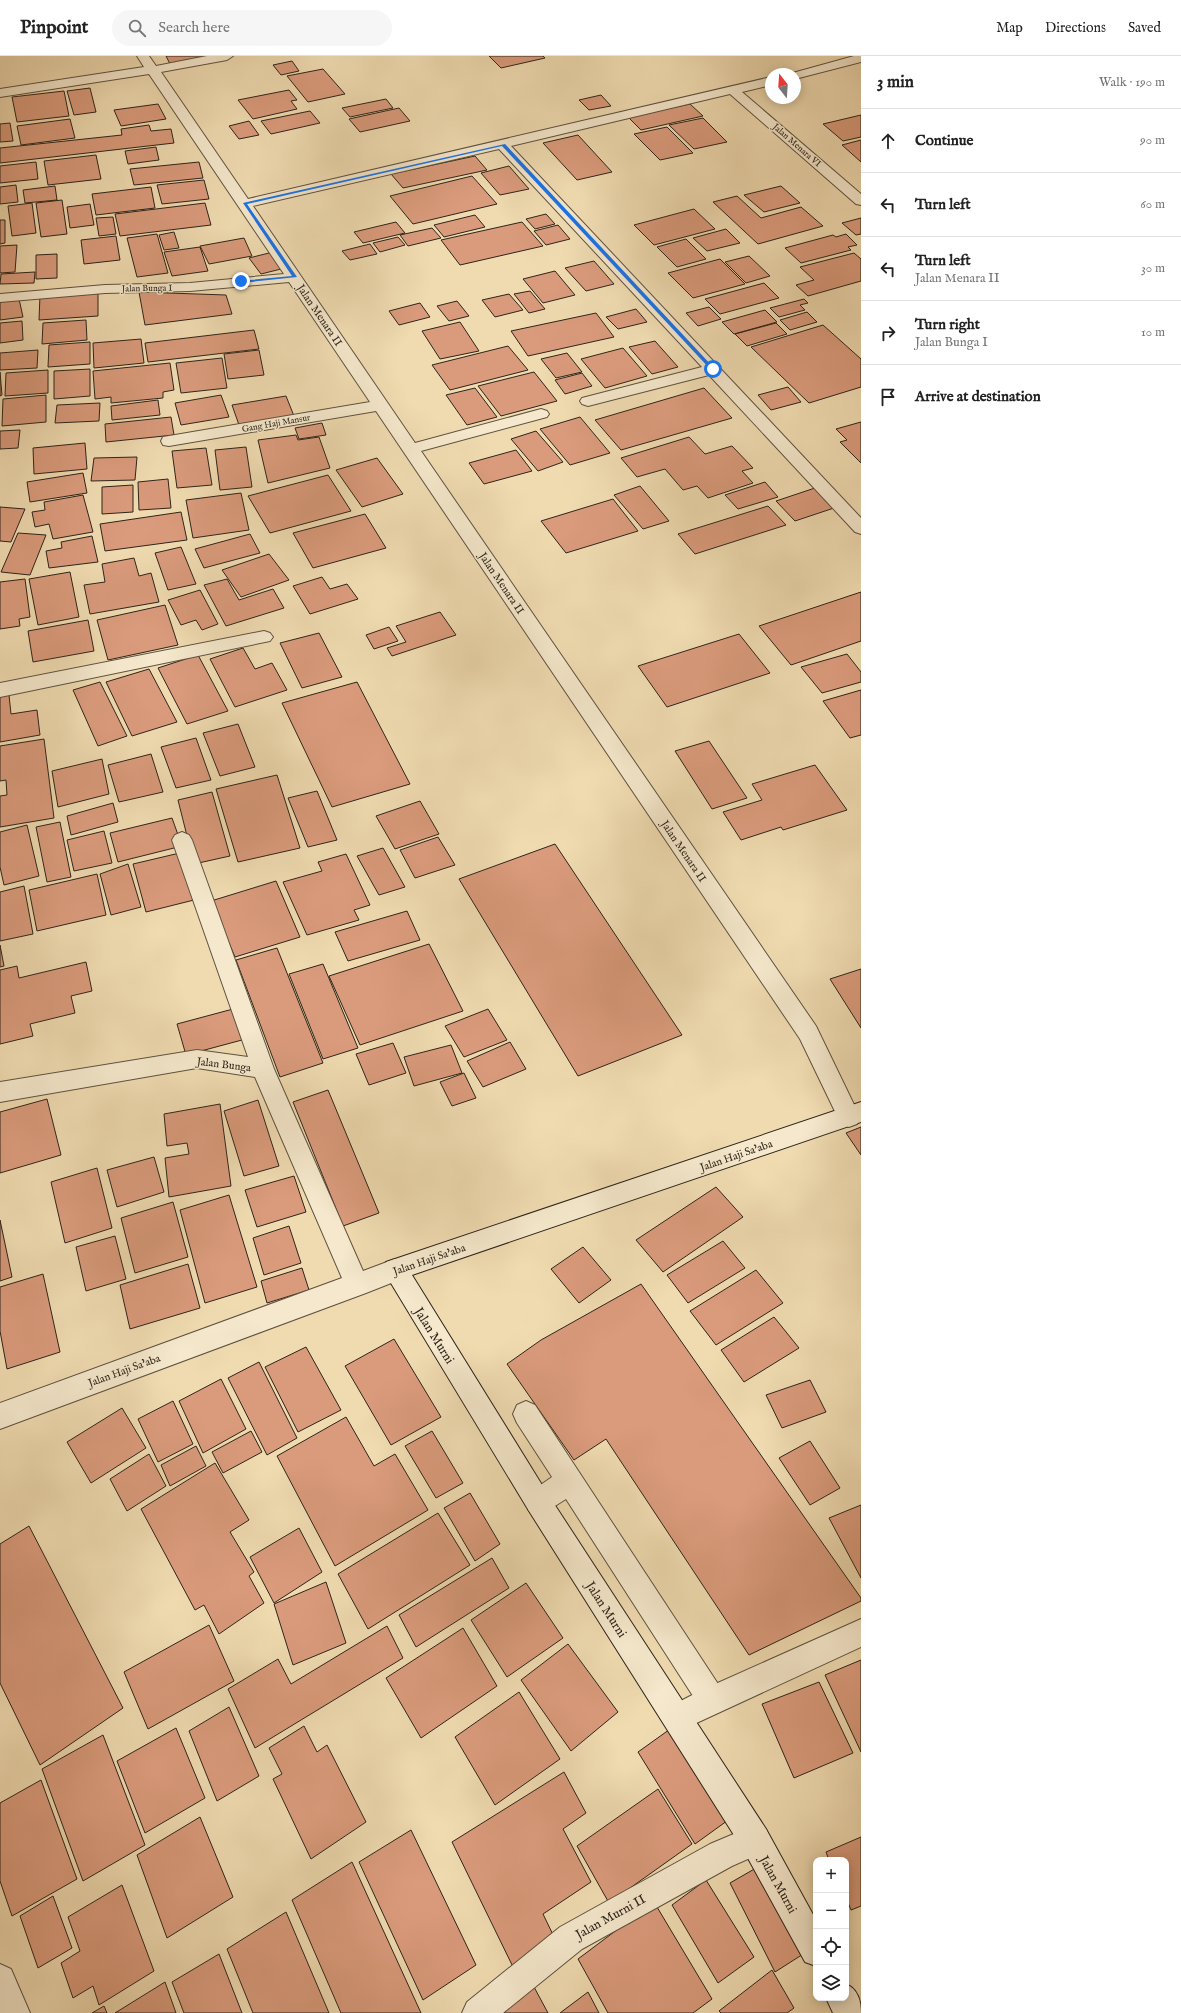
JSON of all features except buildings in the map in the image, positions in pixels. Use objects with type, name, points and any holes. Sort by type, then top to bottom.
[{"type":"street","points":[[0,93],[148,63],[228,56]]},
{"type":"street","points":[[801,73],[861,58]]},
{"type":"street","name":"Jalan Menara II","points":[[148,63],[808,1033],[855,1114]]},
{"type":"street","points":[[245,204],[503,145],[765,82]]},
{"type":"street","name":"Jalan Menara VI","points":[[733,90],[861,201]]},
{"type":"street","points":[[503,145],[861,528]]},
{"type":"street","name":"Jalan Bunga I","points":[[0,298],[105,288],[190,287],[295,277]]},
{"type":"street","points":[[588,401],[713,369]]},
{"type":"street","name":"Gang Haji Mansur","points":[[169,441],[382,406]]},
{"type":"street","points":[[411,449],[541,414]]},
{"type":"street","points":[[0,690],[264,637]]},
{"type":"street","points":[[182,840],[263,1069]]},
{"type":"street","name":"Jalan Bunga","points":[[0,1092],[198,1059],[263,1069],[329,1224],[357,1285]]},
{"type":"street","name":"Jalan Haji Sa'aba","points":[[0,1416],[395,1270],[855,1114]]},
{"type":"street","name":"Jalan Murni","points":[[395,1270],[538,1502],[755,1840],[813,1946]]},
{"type":"street","points":[[526,1414],[712,1700]]},
{"type":"street","points":[[538,1502],[569,1480]]},
{"type":"street","points":[[677,1718],[712,1700],[861,1633]]},
{"type":"street","name":"Jalan Murni II","points":[[478,2013],[571,1938],[721,1855],[755,1840]]},
{"type":"street","points":[[0,1980],[14,2013]]},
{"type":"street","points":[[844,2001],[850,2013]]},
{"type":"route","points":[[241,281],[295,277],[245,204],[503,145],[713,369]]}]
